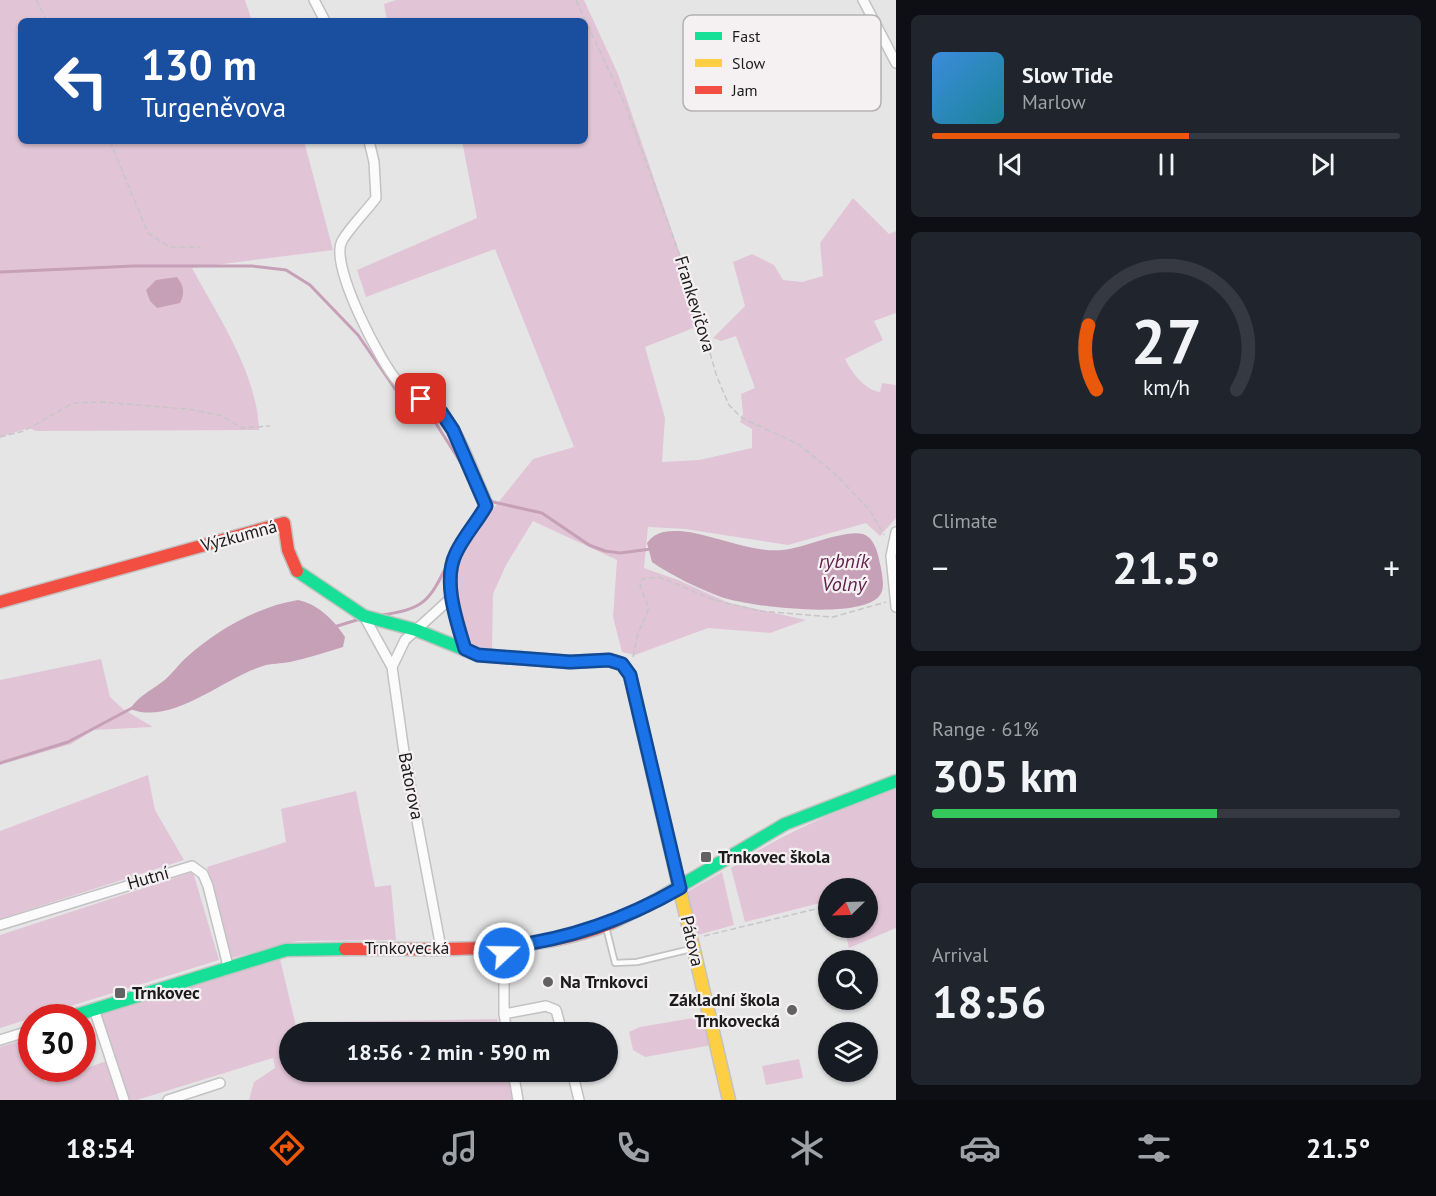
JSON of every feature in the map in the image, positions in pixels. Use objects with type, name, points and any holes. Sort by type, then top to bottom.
[{"type":"street","points":[[314,0],[324,18]]},
{"type":"street","points":[[863,0],[871,15]]},
{"type":"street","points":[[881,34],[896,63]]},
{"type":"street","points":[[370,144],[374,162],[376,198],[341,243],[340,256],[344,273],[375,352],[398,383],[441,412],[453,430],[486,506],[455,555],[451,571],[452,597],[465,649]]},
{"type":"street","name":"Výzkumná","points":[[0,602],[284,523],[288,550],[298,572],[364,616],[416,630],[478,655],[570,662],[609,660],[618,662],[627,669]]},
{"type":"street","points":[[895,603],[892,565],[896,532]]},
{"type":"street","points":[[392,667],[405,640],[452,597]]},
{"type":"street","points":[[364,616],[392,667]]},
{"type":"street","name":"Batorova","points":[[392,667],[404,752],[441,948]]},
{"type":"street","name":"Pátova","points":[[627,669],[729,1100]]},
{"type":"street","name":"Trnkovecká","points":[[96,1008],[278,951],[301,948],[504,947],[543,942],[606,925],[680,888],[749,843],[785,824],[896,781]]},
{"type":"street","name":"Hutní","points":[[0,925],[153,876],[192,866],[203,874],[208,886],[228,966]]},
{"type":"street","points":[[504,947],[505,1022]]},
{"type":"street","points":[[504,1014],[546,1006],[556,1010],[559,1022]]},
{"type":"street","points":[[96,1015],[124,1100]]},
{"type":"street","points":[[0,1040],[18,1034]]},
{"type":"street","points":[[515,1082],[518,1100]]},
{"type":"street","points":[[575,1082],[579,1100]]},
{"type":"street","points":[[168,1100],[220,1083]]},
{"type":"lane","points":[[606,925],[615,963],[637,962],[693,944]]},
{"type":"path","points":[[36,0],[45,18]]},
{"type":"path","name":"Frankevičova","points":[[576,0],[584,18]]},
{"type":"path","name":"Frankevičova","points":[[588,26],[626,107],[688,278],[717,377],[729,405],[742,418],[798,444],[834,473],[869,509],[881,532],[893,544]]},
{"type":"path","points":[[111,144],[148,233],[170,247],[200,247]]},
{"type":"path","points":[[0,437],[24,431],[73,403],[104,402],[188,409],[223,416],[241,428],[270,426]]},
{"type":"path","points":[[627,669],[638,633],[648,615],[647,601],[640,586],[642,579],[647,577],[659,576],[714,600],[760,611],[832,617],[895,603]]},
{"type":"path","points":[[693,944],[739,926],[818,908]]},
{"type":"path","points":[[739,926],[740,930]]},
{"type":"shaded area","points":[[0,0],[245,0],[251,18],[18,18],[18,144],[305,144],[333,250],[192,268],[225,326],[244,367],[257,409],[259,430],[36,431],[29,428],[0,437]]},
{"type":"shaded area","points":[[396,0],[584,0],[618,74],[704,324],[645,347],[665,418],[662,462],[699,460],[752,448],[752,429],[740,422],[743,414],[741,394],[755,388],[736,336],[721,341],[713,338],[745,306],[733,262],[752,254],[774,265],[783,280],[802,282],[823,276],[820,243],[853,198],[889,234],[896,231],[896,313],[874,321],[883,340],[845,359],[855,375],[869,388],[880,392],[882,383],[896,385],[896,518],[880,536],[866,523],[788,545],[685,529],[648,527],[644,568],[678,580],[729,603],[806,620],[770,633],[708,628],[635,655],[622,652],[613,617],[617,560],[533,521],[506,565],[493,594],[492,650],[480,650],[466,641],[455,595],[457,562],[466,543],[533,459],[574,447],[495,249],[366,297],[357,270],[477,218],[463,144],[588,144],[588,18],[386,18],[384,4]]},
{"type":"shaded area","points":[[101,659],[110,697],[123,709],[153,727],[94,730],[71,744],[0,765],[0,680]]},
{"type":"shaded area","points":[[148,775],[155,810],[184,860],[0,919],[0,831]]},
{"type":"shaded area","points":[[896,789],[896,928],[878,936],[878,878],[818,878],[818,904],[745,922],[731,868],[811,823]]},
{"type":"shaded area","points":[[356,791],[375,887],[391,885],[396,940],[298,941],[231,958],[207,867],[286,842],[281,809]]},
{"type":"shaded area","points":[[193,872],[219,960],[77,1004],[18,1004],[18,1022],[0,1028],[0,935]]},
{"type":"shaded area","points":[[722,872],[734,925],[698,935],[687,892]]},
{"type":"shaded area","points":[[847,938],[872,938],[849,948]]},
{"type":"shaded area","points":[[280,959],[295,1022],[279,1022],[279,1082],[509,1082],[513,1100],[249,1100],[254,1082],[275,1068],[273,1058],[137,1100],[129,1100],[101,1013]]},
{"type":"shaded area","points":[[705,1016],[712,1045],[645,1057],[633,1050],[629,1032],[640,1027]]},
{"type":"shaded area","points":[[497,1019],[498,1022],[328,1022]]},
{"type":"shaded area","points":[[18,1041],[18,1082],[96,1082],[96,1065],[107,1061],[119,1100],[0,1100],[0,1047]]},
{"type":"shaded area","points":[[799,1059],[803,1078],[766,1085],[762,1066]]},
{"type":"water","points":[[177,277],[183,290],[180,303],[157,308],[150,301],[146,290],[156,280]]},
{"type":"water","name":"rybník Volný","points":[[680,531],[770,550],[792,549],[845,534],[863,534],[871,540],[877,552],[883,578],[882,591],[873,601],[856,607],[833,609],[780,607],[734,601],[685,581],[652,562],[647,543],[650,539],[662,532]]},
{"type":"water","points":[[298,600],[319,609],[331,619],[345,637],[343,647],[287,663],[263,666],[180,706],[163,711],[146,713],[130,709],[141,697],[166,679],[199,646],[225,628],[268,608]]},
{"type":"waterway","points":[[0,272],[134,266],[252,266],[286,270],[310,285],[358,335],[402,399],[435,422],[475,485]]},
{"type":"waterway","points":[[487,496],[493,502],[542,513],[589,545],[605,551],[620,553],[651,549]]},
{"type":"waterway","points":[[381,615],[407,610],[424,601],[436,587],[448,563]]},
{"type":"waterway","points":[[334,627],[360,619]]},
{"type":"waterway","points":[[0,763],[68,742],[134,707]]},
{"type":"traffic: fast","points":[[297,571],[364,616],[416,630],[478,655],[570,662],[609,660],[622,664],[630,675],[657,792]]},
{"type":"traffic: fast","points":[[648,905],[785,824],[896,781]]},
{"type":"traffic: fast","points":[[96,1009],[286,950],[345,949]]},
{"type":"traffic: slow","points":[[657,792],[729,1100]]},
{"type":"traffic: jam","points":[[0,602],[284,523],[288,550],[297,571]]},
{"type":"traffic: jam","points":[[345,949],[478,948],[544,942],[606,925],[648,905]]},
{"type":"place","name":"Trnkovec škola","points":[[706,857]]},
{"type":"place","name":"Na Trnkovci","points":[[548,982]]},
{"type":"place","name":"Trnkovec","points":[[120,993]]},
{"type":"place","name":"Základní škola Trnkovecká","points":[[792,1010]]},
{"type":"route","points":[[421,399],[435,406],[453,430],[485,497],[486,506],[466,534],[452,562],[452,597],[465,649],[478,655],[570,662],[609,660],[625,666],[630,675],[680,888],[606,925],[543,942],[504,947],[504,953]]}]
